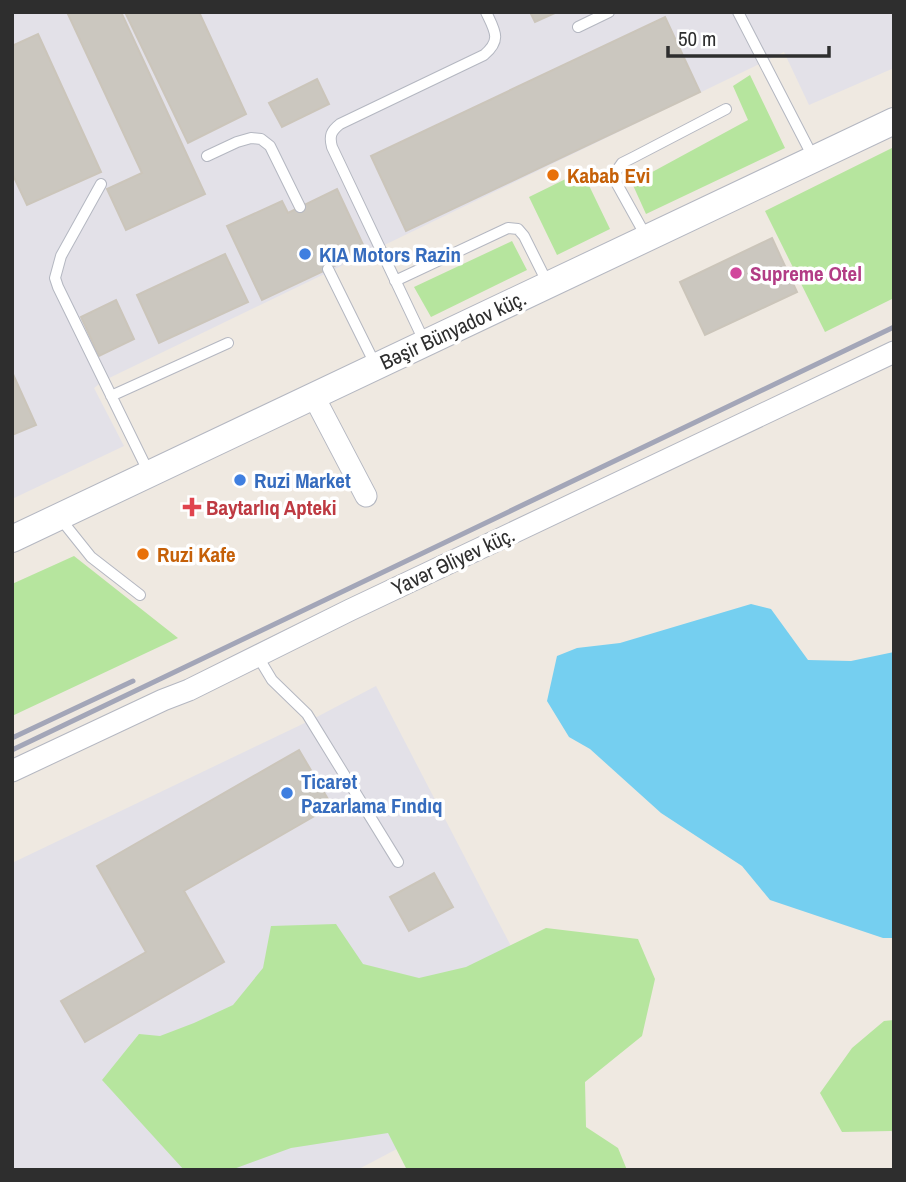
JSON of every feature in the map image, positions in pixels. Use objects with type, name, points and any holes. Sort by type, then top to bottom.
[{"type":"street","name":"Bəşir Bünyadov küç.","points":[[12,539],[894,121]]},
{"type":"street","name":"Yavər Əliyev küç.","points":[[12,771],[189,690],[257,655],[894,352]]},
{"type":"street","points":[[313,396],[366,496]]},
{"type":"lane","points":[[425,343],[330,138],[332,130],[340,124],[484,55],[493,47],[496,38],[486,12]]},
{"type":"lane","points":[[578,27],[609,12]]},
{"type":"lane","points":[[738,12],[814,159]]},
{"type":"lane","points":[[647,238],[617,184],[615,173],[622,163],[634,156],[726,109]]},
{"type":"lane","points":[[207,156],[236,142],[250,138],[261,139],[270,146],[300,207]]},
{"type":"lane","points":[[101,184],[61,256],[55,278],[149,473]]},
{"type":"lane","points":[[395,281],[508,228],[518,229],[524,236],[548,284]]},
{"type":"lane","points":[[328,269],[376,366]]},
{"type":"lane","points":[[111,396],[228,343]]},
{"type":"lane","points":[[58,517],[91,557],[139,595]]},
{"type":"lane","points":[[257,655],[272,680],[307,714],[398,862]]},
{"type":"shaded area","points":[[12,12],[894,12],[894,68],[809,105],[784,52],[103,381],[94,388],[124,446],[12,499]]},
{"type":"shaded area","points":[[376,686],[569,1058],[357,1170],[12,1170],[12,863],[311,720]]},
{"type":"green space","points":[[750,75],[785,148],[646,214],[632,183],[748,120],[733,86]]},
{"type":"green space","points":[[894,147],[894,298],[825,332],[765,211]]},
{"type":"green space","points":[[582,171],[610,229],[557,255],[529,197]]},
{"type":"green space","points":[[512,241],[527,270],[431,317],[414,287]]},
{"type":"green space","points":[[74,556],[178,638],[12,716],[12,584]]},
{"type":"green space","points":[[336,924],[363,964],[419,978],[466,967],[546,928],[638,939],[655,979],[642,1036],[585,1082],[586,1127],[618,1148],[627,1170],[407,1170],[388,1133],[291,1148],[231,1170],[184,1170],[102,1080],[139,1034],[160,1036],[233,1005],[263,968],[271,926]]},
{"type":"green space","points":[[894,1020],[894,1132],[842,1132],[820,1093],[852,1048],[884,1021]]},
{"type":"water","points":[[751,604],[771,609],[808,660],[851,661],[894,652],[894,938],[883,938],[770,900],[742,866],[661,813],[590,749],[569,737],[547,701],[557,656],[577,648],[620,643]]},
{"type":"building","points":[[67,12],[121,12],[205,194],[126,230],[107,189],[142,173]]},
{"type":"building","points":[[125,12],[199,12],[246,114],[188,143]]},
{"type":"building","points":[[530,12],[557,12],[535,22]]},
{"type":"building","points":[[665,17],[700,92],[406,231],[371,156]]},
{"type":"building","points":[[38,34],[101,172],[27,205],[12,173],[12,46]]},
{"type":"building","points":[[317,79],[329,104],[282,127],[269,103]]},
{"type":"building","points":[[337,189],[366,251],[262,300],[227,226],[282,201],[288,213]]},
{"type":"building","points":[[772,238],[797,292],[705,335],[680,282]]},
{"type":"building","points":[[225,254],[248,302],[159,343],[137,295]]},
{"type":"building","points":[[116,300],[134,339],[99,356],[81,317]]},
{"type":"building","points":[[12,372],[36,425],[12,435]]},
{"type":"building","points":[[299,750],[332,806],[184,891],[224,962],[85,1042],[61,1001],[146,952],[97,866]]},
{"type":"building","points":[[434,873],[453,907],[409,931],[390,897]]},
{"type":"railway","points":[[12,750],[894,327]]},
{"type":"railway","points":[[12,738],[133,681]]},
{"type":"place","name":"Kabab Evi","points":[[553,175]]},
{"type":"place","name":"KIA Motors Razin","points":[[305,254]]},
{"type":"place","name":"Supreme Otel","points":[[736,273]]},
{"type":"place","name":"Ruzi Market","points":[[240,480]]},
{"type":"place","name":"Baytarlıq Apteki","points":[[192,507]]},
{"type":"place","name":"Ruzi Kafe","points":[[143,554]]},
{"type":"place","name":"Ticarət Pazarlama Fındıq","points":[[287,793]]}]
